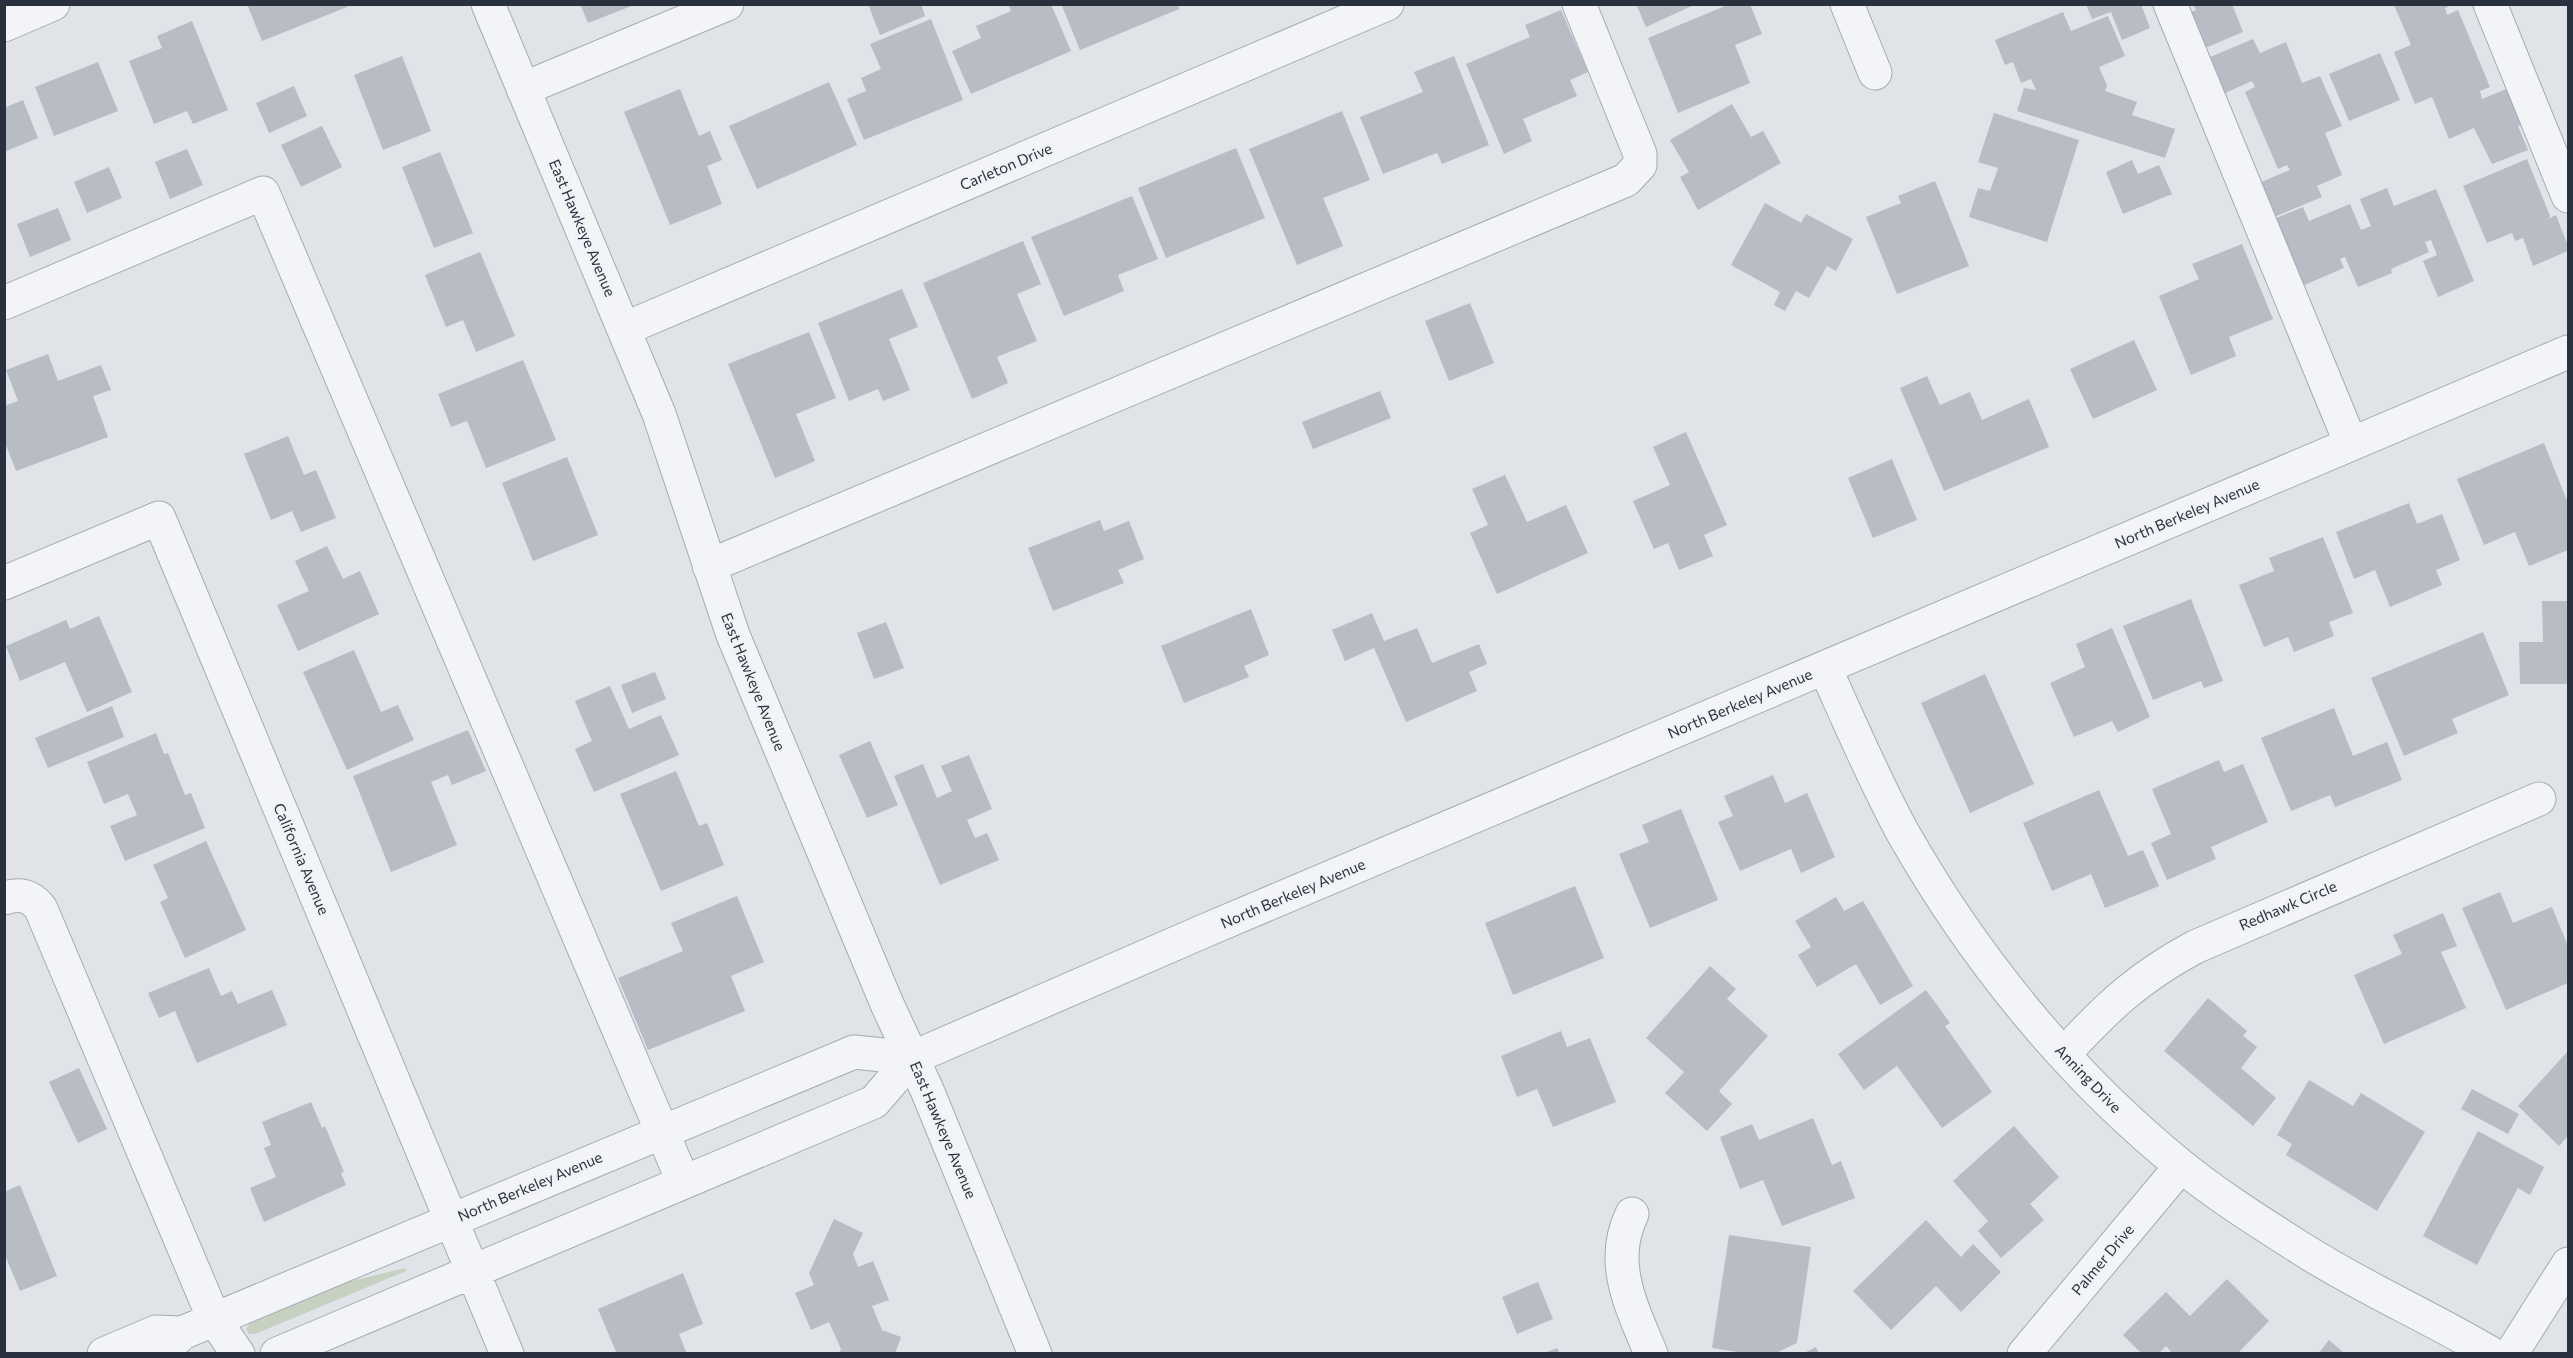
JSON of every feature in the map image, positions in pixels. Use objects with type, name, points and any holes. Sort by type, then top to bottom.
[{"type":"street","points":[[4,25],[53,4]]},
{"type":"street","name":"East Hawkeye Avenue","points":[[488,4],[659,414],[738,646],[1035,1353]]},
{"type":"street","points":[[523,89],[727,4]]},
{"type":"street","name":"Carleton Drive","points":[[624,328],[1387,4]]},
{"type":"street","points":[[709,566],[1626,180],[1640,165],[1640,154],[1579,4]]},
{"type":"street","points":[[1847,4],[1875,73]]},
{"type":"street","points":[[2170,4],[2351,444]]},
{"type":"street","points":[[2490,4],[2568,196]]},
{"type":"street","points":[[4,303],[264,193],[683,1181]]},
{"type":"street","name":"North Berkeley Avenue","points":[[277,1353],[874,1101],[912,1058],[1204,931],[2568,352]]},
{"type":"street","name":"California Avenue","points":[[4,583],[159,518],[507,1353]]},
{"type":"street","name":"Anning Drive","points":[[1825,668],[1883,795],[1925,870],[2004,983],[2064,1054],[2139,1130],[2181,1166],[2334,1269],[2493,1353]]},
{"type":"street","name":"Redhawk Circle","points":[[2064,1054],[2122,993],[2146,975],[2196,947],[2539,799]]},
{"type":"street","points":[[4,898],[22,895],[30,897],[40,909],[214,1319],[238,1353]]},
{"type":"street","name":"North Berkeley Avenue","points":[[156,1353],[165,1350],[182,1333],[214,1319],[854,1052],[912,1058]]},
{"type":"street","name":"Palmer Drive","points":[[2024,1353],[2181,1166]]},
{"type":"street","points":[[1632,1214],[1622,1239],[1622,1275],[1626,1291],[1652,1353]]},
{"type":"street","points":[[2511,1353],[2568,1264]]},
{"type":"street","points":[[104,1353],[156,1332],[182,1333]]},
{"type":"green space","points":[[405,1268],[406,1271],[255,1334],[249,1334],[246,1329],[250,1323],[347,1282]]},
{"type":"building","points":[[247,4],[352,4],[352,5],[262,41]]},
{"type":"building","points":[[580,4],[634,4],[634,5],[588,23]]},
{"type":"building","points":[[868,4],[921,4],[925,16],[880,35]]},
{"type":"building","points":[[1008,4],[1051,4],[1071,51],[971,94],[952,51],[981,38],[976,26],[1011,11]]},
{"type":"building","points":[[1064,4],[1178,4],[1179,9],[1080,50],[1062,6]]},
{"type":"building","points":[[1636,4],[1696,4],[1646,27]]},
{"type":"building","points":[[1730,4],[1750,4],[1762,34],[1735,45],[1750,83],[1678,113],[1648,38]]},
{"type":"building","points":[[2086,4],[2141,4],[2150,28],[2122,40],[2111,12],[2092,19]]},
{"type":"building","points":[[2193,4],[2232,4],[2243,32],[2205,48],[2190,12],[2196,10]]},
{"type":"building","points":[[2394,5],[2452,5],[2445,8],[2447,15],[2458,10],[2490,87],[2480,91],[2482,99],[2511,87],[2527,123],[2518,126],[2528,150],[2492,164],[2474,128],[2449,139],[2432,97],[2415,104],[2394,52],[2411,45]]},
{"type":"building","points":[[1561,10],[1588,72],[1570,80],[1577,96],[1523,119],[1532,141],[1504,154],[1466,64],[1530,37],[1525,25]]},
{"type":"building","points":[[2063,12],[2071,31],[2108,16],[2125,56],[2099,67],[2107,85],[2105,91],[2137,102],[2132,115],[2175,129],[2165,158],[2017,111],[2024,88],[2036,90],[2031,79],[2021,83],[2013,62],[2005,65],[1995,40]]},
{"type":"building","points":[[931,19],[963,100],[864,140],[847,99],[866,91],[861,78],[881,69],[870,44]]},
{"type":"building","points":[[192,21],[228,110],[193,124],[187,111],[154,124],[129,61],[162,48],[157,36]]},
{"type":"building","points":[[2253,39],[2260,53],[2286,42],[2302,83],[2320,76],[2342,126],[2325,133],[2342,175],[2317,186],[2322,197],[2274,217],[2259,183],[2290,170],[2287,165],[2278,169],[2245,92],[2255,87],[2252,81],[2223,94],[2208,58]]},
{"type":"building","points":[[2380,53],[2400,100],[2349,121],[2329,74]]},
{"type":"building","points":[[402,56],[431,131],[383,150],[354,75]]},
{"type":"building","points":[[1454,56],[1489,145],[1442,164],[1437,153],[1383,174],[1360,117],[1423,92],[1414,72]]},
{"type":"building","points":[[98,62],[118,111],[54,136],[35,87]]},
{"type":"building","points":[[829,82],[857,145],[757,189],[729,126]]},
{"type":"building","points":[[294,86],[307,116],[269,133],[256,103]]},
{"type":"building","points":[[680,89],[699,136],[710,131],[722,160],[707,166],[722,204],[670,225],[624,112]]},
{"type":"building","points":[[23,100],[38,138],[4,152],[4,108]]},
{"type":"building","points":[[1732,104],[1751,137],[1763,131],[1781,163],[1698,210],[1680,177],[1689,172],[1670,140]]},
{"type":"building","points":[[1342,111],[1370,180],[1323,198],[1343,246],[1297,265],[1249,149]]},
{"type":"building","points":[[1994,113],[2079,140],[2047,242],[1969,217],[1978,188],[1990,191],[1998,168],[1978,162]]},
{"type":"building","points":[[322,126],[342,167],[301,187],[281,145]]},
{"type":"building","points":[[1236,148],[1265,218],[1166,258],[1138,188]]},
{"type":"building","points":[[187,149],[203,185],[170,199],[155,162]]},
{"type":"building","points":[[440,152],[473,233],[434,248],[402,167]]},
{"type":"building","points":[[2527,159],[2550,216],[2548,219],[2556,215],[2568,246],[2568,251],[2533,266],[2523,238],[2515,241],[2512,233],[2487,243],[2463,186]]},
{"type":"building","points":[[2132,160],[2138,174],[2159,165],[2172,194],[2123,214],[2106,172]]},
{"type":"building","points":[[109,167],[122,198],[87,213],[74,182]]},
{"type":"building","points":[[1935,181],[1969,266],[1897,294],[1866,217],[1901,203],[1898,196]]},
{"type":"building","points":[[2387,188],[2394,206],[2436,189],[2474,281],[2438,297],[2423,261],[2437,255],[2431,240],[2425,242],[2429,252],[2391,269],[2392,273],[2358,287],[2345,257],[2340,259],[2344,268],[2302,286],[2274,219],[2303,207],[2309,221],[2350,204],[2361,230],[2371,226],[2360,199]]},
{"type":"building","points":[[1132,196],[1158,259],[1118,275],[1124,291],[1064,316],[1031,237]]},
{"type":"building","points":[[1765,203],[1801,223],[1806,214],[1853,239],[1836,271],[1827,266],[1809,298],[1796,291],[1785,311],[1774,305],[1780,292],[1731,265]]},
{"type":"building","points":[[58,208],[71,240],[30,257],[17,224]]},
{"type":"building","points":[[1023,241],[1041,284],[1017,294],[1037,341],[997,357],[1008,383],[972,399],[923,283]]},
{"type":"building","points":[[2242,244],[2273,319],[2229,337],[2236,356],[2191,375],[2159,296],[2199,279],[2192,264]]},
{"type":"building","points":[[480,252],[515,336],[476,352],[463,320],[446,327],[425,275]]},
{"type":"building","points":[[902,289],[918,327],[889,339],[910,390],[883,401],[878,389],[849,401],[818,323]]},
{"type":"building","points":[[1470,303],[1494,363],[1449,381],[1425,321]]},
{"type":"building","points":[[809,332],[836,398],[796,414],[815,461],[775,478],[728,364]]},
{"type":"building","points":[[2134,340],[2157,390],[2093,419],[2070,369]]},
{"type":"building","points":[[48,354],[58,381],[101,365],[111,390],[93,396],[108,437],[16,471],[4,440],[4,406],[18,401],[6,370]]},
{"type":"building","points":[[523,360],[556,440],[486,468],[467,421],[451,427],[438,394]]},
{"type":"building","points":[[1927,376],[1940,405],[1970,392],[1982,420],[2029,399],[2049,447],[1944,491],[1900,388]]},
{"type":"building","points":[[1380,391],[1391,418],[1313,449],[1302,422]]},
{"type":"building","points":[[1686,432],[1727,525],[1704,535],[1713,556],[1679,570],[1668,543],[1654,549],[1633,501],[1670,485],[1653,447]]},
{"type":"building","points":[[288,436],[304,475],[316,470],[336,518],[301,532],[292,511],[271,520],[244,454]]},
{"type":"building","points":[[2544,443],[2568,503],[2568,550],[2529,566],[2515,532],[2484,545],[2457,479]]},
{"type":"building","points":[[567,457],[598,535],[533,561],[502,483]]},
{"type":"building","points":[[1892,459],[1917,520],[1873,538],[1848,478]]},
{"type":"building","points":[[1505,475],[1527,522],[1566,505],[1588,553],[1497,594],[1470,533],[1488,525],[1472,489]]},
{"type":"building","points":[[2409,503],[2417,524],[2442,514],[2460,560],[2436,570],[2442,585],[2390,607],[2375,570],[2354,579],[2336,532]]},
{"type":"building","points":[[1100,520],[1104,531],[1129,521],[1144,559],[1118,570],[1124,583],[1053,611],[1028,548]]},
{"type":"building","points":[[2323,537],[2353,613],[2329,622],[2334,636],[2294,652],[2288,637],[2264,647],[2239,585],[2274,571],[2269,558]]},
{"type":"building","points":[[327,546],[343,579],[360,571],[379,614],[298,651],[277,605],[309,591],[295,561]]},
{"type":"building","points":[[2191,599],[2223,681],[2204,688],[2201,681],[2153,700],[2123,626]]},
{"type":"building","points":[[2542,601],[2568,601],[2568,684],[2520,684],[2519,642],[2543,642]]},
{"type":"building","points":[[1251,609],[1269,655],[1244,666],[1249,677],[1184,703],[1161,646]]},
{"type":"building","points":[[1372,613],[1384,641],[1417,628],[1432,663],[1479,644],[1487,664],[1469,672],[1477,691],[1406,722],[1374,648],[1345,661],[1332,630]]},
{"type":"building","points":[[99,616],[132,692],[87,712],[65,662],[20,681],[6,646],[66,620],[70,629]]},
{"type":"building","points":[[886,622],[904,668],[874,679],[857,633]]},
{"type":"building","points":[[2112,628],[2150,717],[2118,732],[2112,721],[2074,737],[2050,683],[2085,667],[2076,644]]},
{"type":"building","points":[[2483,632],[2509,695],[2452,719],[2458,733],[2404,756],[2371,678]]},
{"type":"building","points":[[354,650],[381,712],[398,705],[414,740],[347,770],[303,672]]},
{"type":"building","points":[[655,672],[666,699],[632,713],[621,685]]},
{"type":"building","points":[[1985,674],[2034,784],[1970,813],[1921,703]]},
{"type":"building","points":[[610,686],[629,729],[661,715],[679,755],[594,792],[575,749],[592,741],[575,701]]},
{"type":"building","points":[[112,706],[124,737],[48,768],[35,738]]},
{"type":"building","points":[[2334,708],[2353,756],[2387,742],[2402,780],[2335,807],[2330,795],[2291,811],[2261,738]]},
{"type":"building","points":[[468,730],[486,771],[452,785],[448,775],[431,782],[457,845],[391,872],[353,776]]},
{"type":"building","points":[[156,733],[164,754],[168,753],[185,795],[191,793],[205,828],[125,861],[110,826],[137,815],[128,794],[104,804],[87,762]]},
{"type":"building","points":[[870,741],[898,805],[867,818],[839,755]]},
{"type":"building","points":[[969,755],[992,809],[967,820],[975,838],[987,833],[999,860],[940,885],[894,776],[923,764],[937,798],[952,791],[941,766]]},
{"type":"building","points":[[2219,760],[2224,772],[2243,764],[2268,822],[2211,847],[2216,859],[2167,880],[2151,843],[2171,834],[2152,789]]},
{"type":"building","points":[[676,771],[699,826],[707,823],[724,865],[661,891],[620,794]]},
{"type":"building","points":[[1773,775],[1785,803],[1807,793],[1835,857],[1801,873],[1791,849],[1740,871],[1718,822],[1733,816],[1724,796]]},
{"type":"building","points":[[2099,790],[2128,856],[2143,850],[2159,886],[2105,908],[2091,874],[2052,891],[2023,823]]},
{"type":"building","points":[[1681,809],[1718,900],[1650,928],[1619,854],[1649,842],[1642,825]]},
{"type":"building","points":[[206,841],[246,930],[185,958],[160,902],[168,898],[153,865]]},
{"type":"building","points":[[1575,886],[1604,958],[1513,995],[1485,923]]},
{"type":"building","points":[[2500,892],[2513,923],[2552,907],[2568,946],[2568,983],[2506,1010],[2462,908]]},
{"type":"building","points":[[737,896],[764,962],[731,976],[745,1011],[648,1050],[618,978],[683,951],[671,923]]},
{"type":"building","points":[[1836,897],[1844,911],[1863,901],[1913,986],[1880,1005],[1856,964],[1817,987],[1798,955],[1811,947],[1795,921]]},
{"type":"building","points":[[2443,913],[2457,946],[2441,952],[2466,1008],[2384,1044],[2354,975],[2402,954],[2393,935]]},
{"type":"building","points":[[1710,966],[1736,989],[1727,999],[1768,1036],[1719,1091],[1732,1104],[1707,1131],[1665,1093],[1684,1072],[1646,1038]]},
{"type":"building","points":[[209,968],[221,996],[232,991],[238,1004],[272,990],[287,1025],[197,1063],[175,1011],[159,1018],[148,993]]},
{"type":"building","points":[[1926,990],[1950,1023],[1945,1026],[1992,1092],[1942,1128],[1897,1066],[1864,1090],[1838,1054]]},
{"type":"building","points":[[2208,998],[2247,1031],[2243,1036],[2257,1047],[2241,1068],[2276,1098],[2253,1126],[2164,1051]]},
{"type":"building","points":[[1561,1031],[1567,1047],[1590,1038],[1616,1102],[1553,1127],[1537,1089],[1517,1097],[1501,1056]]},
{"type":"building","points":[[2568,1051],[2568,1136],[2559,1146],[2518,1106]]},
{"type":"building","points":[[79,1068],[107,1129],[78,1143],[49,1082]]},
{"type":"building","points":[[2309,1080],[2353,1106],[2361,1093],[2425,1132],[2377,1211],[2286,1155],[2292,1144],[2277,1135]]},
{"type":"building","points":[[2472,1089],[2519,1114],[2508,1134],[2461,1109]]},
{"type":"building","points":[[311,1102],[322,1128],[325,1126],[344,1172],[341,1173],[346,1185],[264,1222],[250,1188],[276,1177],[264,1148],[271,1145],[262,1122]]},
{"type":"building","points":[[1813,1118],[1832,1165],[1841,1161],[1855,1198],[1782,1226],[1763,1180],[1740,1189],[1720,1137],[1752,1124],[1759,1140]]},
{"type":"building","points":[[2014,1126],[2059,1177],[2030,1204],[2044,1220],[2001,1258],[1978,1231],[1988,1221],[1953,1181]]},
{"type":"building","points":[[2478,1131],[2544,1167],[2530,1195],[2518,1188],[2477,1265],[2423,1236]]},
{"type":"building","points":[[20,1185],[57,1276],[20,1291],[4,1253],[4,1192]]},
{"type":"building","points":[[834,1219],[863,1233],[853,1254],[858,1267],[873,1261],[889,1300],[872,1306],[882,1330],[901,1337],[895,1354],[839,1354],[841,1349],[829,1322],[811,1330],[795,1293],[814,1285],[809,1273]]},
{"type":"building","points":[[1926,1220],[1961,1257],[1973,1244],[2001,1272],[1961,1312],[1936,1286],[1891,1330],[1853,1291]]},
{"type":"building","points":[[1729,1235],[1811,1247],[1797,1343],[1774,1354],[1751,1354],[1712,1348]]},
{"type":"building","points":[[683,1273],[703,1324],[679,1334],[687,1354],[617,1354],[598,1309]]},
{"type":"building","points":[[2227,1279],[2269,1321],[2237,1354],[2173,1354],[2166,1346],[2158,1354],[2142,1354],[2123,1335],[2166,1292],[2190,1316]]},
{"type":"building","points":[[1538,1282],[1553,1319],[1517,1334],[1502,1297]]},
{"type":"building","points":[[2329,1340],[2345,1354],[2318,1354]]},
{"type":"building","points":[[1816,1347],[1819,1354],[1802,1354]]},
{"type":"building","points":[[1557,1348],[1560,1354],[1544,1354],[1544,1353]]}]
